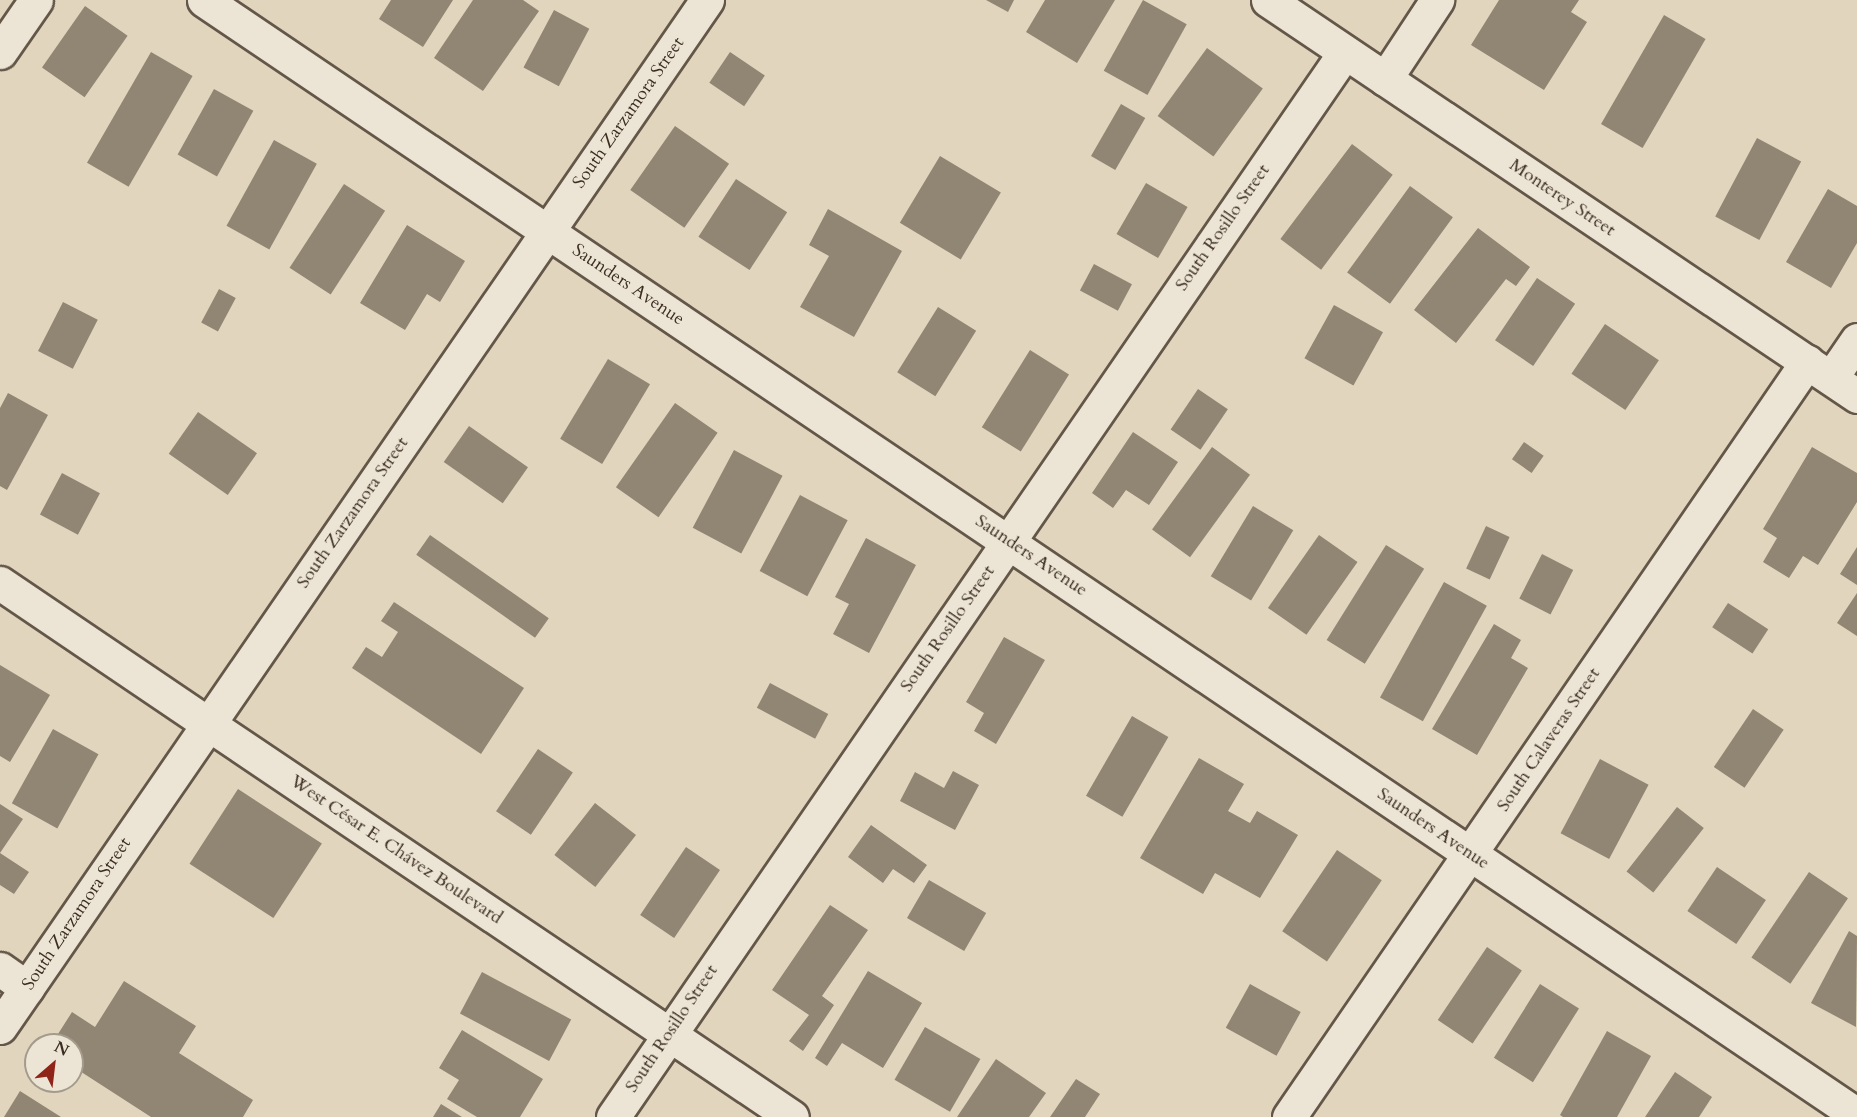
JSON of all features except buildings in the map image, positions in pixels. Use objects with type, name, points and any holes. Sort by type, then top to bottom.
[{"type":"street","points":[[0,52],[36,0]]},
{"type":"street","name":"Saunders Avenue","points":[[204,0],[1857,1114]]},
{"type":"street","name":"South Zarzamora Street","points":[[0,1027],[207,723],[707,0]]},
{"type":"street","name":"Monterey Street","points":[[1268,0],[1832,379]]},
{"type":"street","points":[[1385,79],[1437,0]]},
{"type":"street","name":"South Rosillo Street","points":[[613,1117],[669,1032],[1345,52]]},
{"type":"street","name":"South Calaveras Street","points":[[1289,1117],[1470,854],[1832,379],[1857,340]]},
{"type":"street","name":"West César E. Chávez Boulevard","points":[[0,583],[792,1117]]},
{"type":"street","points":[[0,969],[27,987]]}]
